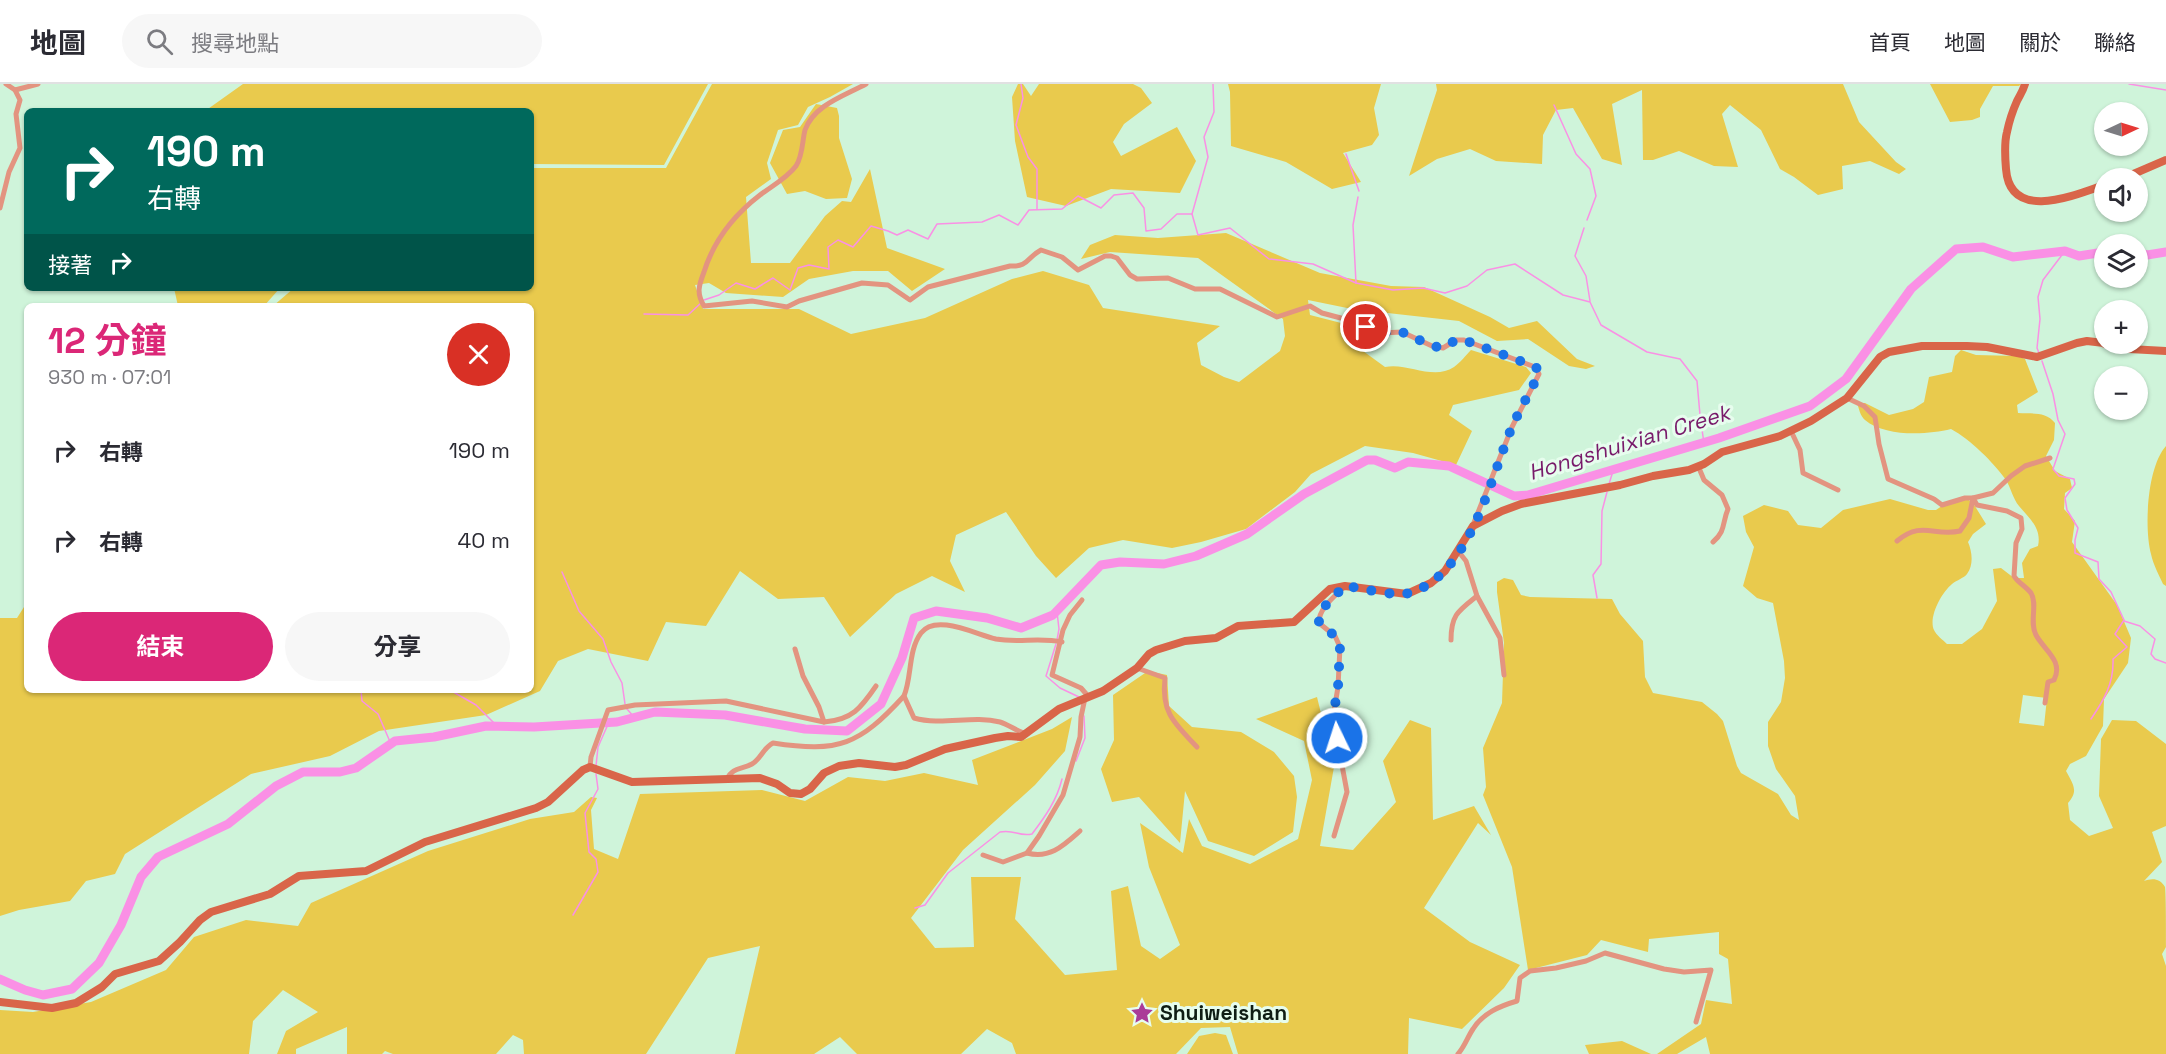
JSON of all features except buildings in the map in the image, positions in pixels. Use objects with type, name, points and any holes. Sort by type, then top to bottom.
[{"type":"street","points":[[0,208],[9,172],[20,148],[16,114],[20,100],[15,90],[6,84]]},
{"type":"street","points":[[15,90],[38,84]]},
{"type":"street","points":[[590,768],[632,782],[760,778],[777,784],[790,793],[801,794],[810,789],[824,773],[839,766],[859,762],[895,767],[906,765],[945,749],[1008,736],[1021,737],[1059,709],[1103,691],[1137,668],[1149,654],[1168,645],[1216,638],[1245,625],[1294,622],[1330,590],[1345,586],[1407,594],[1431,583],[1445,571],[1473,526],[1512,427],[1539,374],[1536,367],[1476,344],[1456,340],[1443,348],[1432,346],[1402,332],[1381,333],[1352,321],[1322,313],[1310,306],[1277,317],[1220,289],[1195,289],[1168,278],[1137,279],[1130,275],[1118,258],[1111,256],[1105,256],[1078,270],[1062,257],[1041,250],[1033,254],[1026,264],[1019,267],[1010,266],[928,287],[910,300],[888,285],[862,283],[799,300],[787,307],[752,301],[704,306],[699,298],[698,290],[707,262],[722,232],[758,196],[796,165],[806,129],[815,112],[866,84]]},
{"type":"street","points":[[2025,84],[2017,101],[2006,139],[2008,185],[2017,196],[2034,201],[2047,201],[2094,188]]},
{"type":"street","points":[[2147,168],[2166,160]]},
{"type":"street","points":[[1473,526],[1521,504],[1699,468],[1722,452],[1768,440],[1791,430],[1847,398],[1880,357],[1889,352],[1922,346],[1967,346],[1988,347],[2040,356],[2077,343],[2094,342]]},
{"type":"street","points":[[2148,350],[2166,351]]},
{"type":"street","points":[[1847,398],[1864,406],[1875,417],[1884,468],[1888,478],[1942,505],[1993,493],[2025,466],[2050,458]]},
{"type":"street","points":[[1791,430],[1800,450],[1803,473],[1838,490]]},
{"type":"street","points":[[1699,468],[1704,480],[1722,495],[1728,509],[1725,515],[1724,530],[1713,542]]},
{"type":"street","points":[[1897,541],[1904,535],[1928,528],[1947,533],[1960,531],[1969,518],[1973,498]]},
{"type":"street","points":[[1973,498],[1977,505],[2007,511],[2021,518],[2022,529],[2015,549],[2014,576],[2030,592],[2036,636],[2055,661],[2057,670],[2054,680],[2048,682],[2045,703]]},
{"type":"street","points":[[1458,551],[1466,561],[1477,596],[1500,638],[1504,675]]},
{"type":"street","points":[[1334,836],[1347,792],[1333,717],[1338,687],[1340,647],[1335,636],[1319,623],[1319,618],[1323,609],[1345,586]]},
{"type":"street","points":[[1451,640],[1451,622],[1459,610],[1477,596]]},
{"type":"street","points":[[983,855],[1003,862],[1027,853],[1063,795],[1080,737],[1084,699],[1081,688],[1052,675],[1062,642],[1063,630],[1070,615],[1082,600]]},
{"type":"street","points":[[726,780],[737,768],[752,764],[759,758],[762,751],[773,743],[835,746],[849,742],[863,734],[884,718],[904,696],[908,687],[915,645],[922,632],[931,626],[958,627],[997,639],[1062,642]]},
{"type":"street","points":[[795,649],[803,676],[824,722]]},
{"type":"street","points":[[1137,668],[1165,678],[1163,694],[1166,707],[1175,724],[1197,747]]},
{"type":"street","points":[[0,1002],[52,1008],[76,1004],[102,987],[115,974],[159,961],[211,912],[270,894],[299,876],[366,871],[425,842],[536,808],[553,798],[590,768],[591,757],[608,710],[629,706],[726,701],[824,722],[836,721],[862,707],[876,686]]},
{"type":"street","points":[[904,696],[914,718],[929,722],[1002,723],[1026,734]]},
{"type":"street","points":[[1027,853],[1037,856],[1058,851],[1080,831]]},
{"type":"street","points":[[1458,1054],[1473,1028],[1484,1018],[1497,1007],[1518,1001],[1520,978],[1530,971],[1586,961],[1605,953],[1664,969],[1684,972],[1712,970],[1696,1022]]},
{"type":"shaded area","points":[[243,84],[708,84],[664,165],[534,164],[534,108],[209,108]]},
{"type":"shaded area","points":[[712,84],[853,84],[808,107],[798,125],[778,130],[767,163],[771,179],[746,197],[751,263],[790,263],[825,216],[842,201],[851,202],[870,169],[887,248],[945,269],[912,291],[888,271],[853,271],[809,279],[783,297],[726,293],[709,283],[695,285],[703,309],[799,309],[851,334],[925,318],[1012,279],[1043,271],[1089,285],[1103,308],[1220,326],[1197,343],[1201,365],[1239,382],[1280,351],[1285,336],[1283,319],[1198,258],[1110,252],[1081,259],[1090,245],[1115,235],[1158,238],[1226,233],[1320,273],[1391,286],[1424,287],[1509,328],[1537,321],[1577,359],[1595,366],[1586,369],[1569,366],[1528,339],[1497,341],[1459,321],[1352,309],[1308,300],[1310,315],[1345,324],[1363,351],[1385,367],[1402,367],[1429,372],[1446,371],[1456,365],[1471,350],[1526,367],[1531,373],[1519,390],[1453,405],[1449,415],[1472,431],[1456,465],[1413,453],[1365,446],[1311,474],[1295,492],[1246,529],[1201,542],[1172,548],[1123,540],[1089,548],[1056,578],[1036,556],[1006,512],[956,535],[950,561],[965,592],[932,576],[896,594],[850,637],[824,597],[778,599],[740,571],[706,626],[666,622],[648,661],[588,649],[558,661],[540,691],[486,715],[379,731],[330,756],[251,774],[125,854],[115,874],[86,881],[70,901],[19,910],[0,916],[0,618],[17,618],[24,607],[24,693],[534,693],[534,303],[276,303],[290,291],[534,291],[534,168],[666,168]]},
{"type":"shaded area","points":[[1018,84],[1023,84],[1031,96],[1039,84],[1133,84],[1141,88],[1152,103],[1124,124],[1113,142],[1121,156],[1177,127],[1196,161],[1180,193],[1111,189],[1066,206],[1027,197],[1015,141],[1012,97]]},
{"type":"shaded area","points":[[1228,84],[1381,84],[1374,108],[1379,135],[1372,145],[1343,153],[1361,182],[1332,189],[1286,162],[1231,146]]},
{"type":"shaded area","points":[[1436,84],[1843,84],[1859,122],[1896,162],[1906,169],[1899,174],[1870,161],[1842,166],[1843,189],[1818,195],[1780,169],[1761,130],[1730,105],[1722,114],[1738,167],[1714,166],[1679,151],[1653,160],[1643,160],[1642,90],[1612,104],[1622,165],[1602,159],[1573,108],[1556,110],[1543,135],[1542,164],[1496,161],[1470,149],[1437,159],[1409,176],[1437,90]]},
{"type":"shaded area","points":[[1930,84],[2021,84],[2019,86],[1993,86],[1980,109],[1980,117],[1950,122]]},
{"type":"shaded area","points":[[816,104],[837,108],[839,138],[852,179],[847,198],[826,199],[805,191],[787,194],[770,163],[783,130],[800,127]]},
{"type":"shaded area","points":[[175,291],[277,291],[267,303],[177,303]]},
{"type":"shaded area","points":[[1961,350],[1976,355],[2017,356],[2025,359],[2038,392],[2017,405],[2018,413],[2043,415],[2055,423],[2054,440],[2046,456],[2055,471],[2070,479],[2072,488],[2065,493],[2064,509],[2075,521],[2072,542],[2117,605],[2131,638],[2128,663],[2104,699],[2103,726],[2086,756],[2070,764],[2066,771],[2074,787],[2073,795],[2068,803],[2070,820],[2089,836],[2113,828],[2099,796],[2101,739],[2112,720],[2136,721],[2166,744],[2166,826],[2152,832],[2162,862],[2144,881],[2156,880],[2165,887],[2166,947],[2162,954],[2166,966],[2166,1054],[1710,1054],[1706,1037],[1677,1054],[1657,1054],[1701,1024],[1706,1000],[1732,1004],[1728,959],[1719,954],[1719,932],[1649,939],[1648,952],[1601,940],[1587,955],[1528,970],[1512,867],[1483,795],[1486,787],[1483,748],[1502,703],[1504,643],[1497,582],[1504,578],[1513,580],[1521,595],[1530,597],[1612,599],[1620,614],[1643,641],[1645,677],[1653,693],[1702,702],[1717,714],[1723,721],[1741,773],[1778,794],[1791,815],[1799,820],[1795,796],[1776,769],[1768,746],[1768,722],[1781,702],[1785,678],[1784,661],[1773,603],[1757,598],[1743,586],[1754,547],[1746,532],[1743,516],[1764,505],[1788,511],[1798,525],[1821,528],[1843,510],[1890,499],[1928,510],[1936,510],[1949,501],[1966,498],[1973,503],[1986,524],[1973,534],[1968,542],[1972,558],[1971,566],[1966,575],[1952,584],[1944,593],[1934,612],[1933,625],[1936,634],[1947,644],[1962,644],[1982,629],[1997,601],[1993,569],[2001,568],[2014,578],[2024,578],[2022,563],[2030,549],[2038,546],[2038,534],[2034,524],[2017,503],[2001,473],[1959,434],[1951,429],[1930,433],[1907,433],[1873,426],[1863,418],[1857,403],[1865,403],[1889,415],[1913,409],[1924,402],[1929,377],[1952,372],[1955,356]],"holes":[[[2023,695],[2047,698],[2044,726],[2019,723]]]},
{"type":"shaded area","points":[[2166,446],[2166,586],[2152,558],[2148,514],[2151,483],[2155,468]]},
{"type":"shaded area","points":[[1148,671],[1167,675],[1169,706],[1192,727],[1241,732],[1274,752],[1294,776],[1297,797],[1293,832],[1254,856],[1208,841],[1185,791],[1180,843],[1139,797],[1112,802],[1101,769],[1114,740],[1113,695]]},
{"type":"shaded area","points":[[1317,697],[1334,767],[1320,846],[1353,850],[1396,802],[1383,761],[1410,720],[1431,728],[1433,820],[1474,806],[1491,835],[1478,823],[1424,908],[1470,942],[1520,965],[1504,988],[1462,1029],[1409,1018],[1408,1054],[1238,1054],[1230,1027],[1201,1028],[1176,1054],[1016,1054],[1012,1043],[987,1029],[961,1054],[857,1054],[840,1037],[814,1054],[735,1054],[760,946],[708,958],[646,1054],[524,1054],[523,1040],[513,1035],[496,1054],[393,1054],[385,1051],[382,1054],[347,1054],[347,1027],[296,1049],[296,1054],[277,1054],[286,1031],[318,1012],[283,990],[253,1021],[249,1054],[0,1054],[0,1010],[33,1012],[91,1002],[166,970],[194,937],[246,920],[298,926],[311,903],[428,851],[530,819],[574,812],[591,797],[597,798],[591,810],[594,849],[618,859],[640,794],[762,790],[805,801],[848,777],[885,781],[924,773],[978,785],[972,760],[1052,729],[1072,717],[1065,751],[1035,785],[963,850],[911,918],[935,948],[974,947],[971,877],[1021,877],[1015,919],[1065,975],[1117,970],[1111,891],[1128,886],[1141,946],[1160,959],[1180,945],[1149,867],[1140,823],[1183,853],[1189,819],[1202,846],[1250,864],[1298,839],[1312,780],[1304,741],[1256,719]]},
{"type":"shaded area","points":[[1215,1033],[1226,1035],[1233,1054],[1187,1054],[1199,1036]]},
{"type":"shaded area","points":[[1622,1041],[1651,1054],[1589,1054],[1585,1045]]},
{"type":"waterway","points":[[1021,84],[1023,98],[1016,125],[1028,157],[1037,169],[1037,209]]},
{"type":"waterway","points":[[1192,214],[1208,157],[1204,137],[1214,112],[1213,84]]},
{"type":"waterway","points":[[2129,84],[2166,90]]},
{"type":"waterway","points":[[1554,105],[1576,154],[1590,169],[1596,196],[1587,220]]},
{"type":"waterway","points":[[1346,154],[1359,191]]},
{"type":"waterway","points":[[704,300],[719,295],[736,283],[755,289],[773,278],[790,290],[798,268],[809,265],[829,269],[828,247],[838,240],[853,247],[871,226],[897,235],[908,230],[928,239],[937,224],[982,222],[999,215],[1018,225],[1029,210],[1062,209],[1078,196],[1101,208],[1114,195],[1133,193],[1144,208],[1146,231],[1161,229],[1177,214],[1192,214],[1198,235],[1230,228],[1269,259],[1313,264],[1356,283],[1393,290],[1423,288],[1445,293],[1467,286],[1487,270],[1515,264],[1563,295],[1590,302],[1601,325],[1647,352],[1680,359],[1697,381],[1700,415]]},
{"type":"waterway","points":[[1356,283],[1353,225],[1358,197]]},
{"type":"waterway","points":[[1584,228],[1575,256],[1586,276],[1590,301]]},
{"type":"waterway","name":"Hongshuixian Creek","points":[[0,979],[43,995],[72,989],[99,963],[121,925],[141,877],[158,857],[228,824],[276,786],[303,772],[340,772],[356,768],[395,741],[434,737],[486,726],[534,727],[617,722],[655,712],[725,715],[805,729],[847,731],[881,704],[902,658],[914,618],[936,611],[987,618],[1021,628],[1053,615],[1101,565],[1120,562],[1164,564],[1196,556],[1247,534],[1304,494],[1367,460],[1375,460],[1395,468],[1408,462],[1449,466],[1514,496],[1528,495],[1719,438],[1810,406],[1846,379],[1911,289],[1956,249],[1983,247],[2013,257],[2065,251],[2079,256],[2094,254]]},
{"type":"waterway","points":[[2039,353],[2037,348],[2040,319],[2038,297],[2043,280],[2065,251]]},
{"type":"waterway","name":"Hongshuixian Creek","points":[[2148,255],[2166,252]]},
{"type":"waterway","points":[[644,314],[688,315],[701,303]]},
{"type":"waterway","points":[[2042,361],[2053,394],[2058,420],[2065,434],[2053,469],[2059,476],[2074,479],[2075,484],[2065,498],[2067,510],[2078,528],[2075,553],[2098,562],[2099,579],[2111,592],[2124,620],[2115,634],[2127,647],[2113,659],[2112,676],[2107,691],[2091,719]]},
{"type":"waterway","points":[[1701,423],[1704,443]]},
{"type":"waterway","points":[[1609,484],[1613,471]]},
{"type":"waterway","points":[[1597,598],[1593,575],[1601,564],[1602,511],[1607,492]]},
{"type":"waterway","points":[[562,572],[579,611],[603,639],[622,683],[625,704]]},
{"type":"waterway","points":[[1057,612],[1059,629],[1057,640]]},
{"type":"waterway","points":[[2124,621],[2140,626],[2155,639],[2151,654],[2155,659],[2166,663]]},
{"type":"waterway","points":[[1056,644],[1046,676],[1060,688],[1079,697]]},
{"type":"waterway","points":[[361,693],[362,701],[378,714],[391,744]]},
{"type":"waterway","points":[[455,693],[476,705],[497,726]]},
{"type":"waterway","points":[[627,709],[634,717]]},
{"type":"waterway","points":[[1076,761],[1085,738],[1084,716]]},
{"type":"waterway","points":[[596,766],[598,747],[609,722]]},
{"type":"waterway","points":[[573,915],[598,872],[596,859],[589,852],[585,813],[598,789],[596,774]]},
{"type":"waterway","points":[[915,908],[925,905],[948,873],[1000,832],[1032,834],[1054,801],[1062,779]]},
{"type":"place","name":"Shuiweishan","points":[[1142,1013]]},
{"type":"route","points":[[1337,738],[1333,717],[1338,687],[1340,647],[1335,636],[1319,623],[1323,609],[1345,586],[1407,594],[1431,583],[1445,571],[1473,526],[1512,427],[1539,374],[1536,367],[1464,340],[1456,340],[1443,348],[1432,346],[1402,332],[1381,333],[1366,327]]}]
